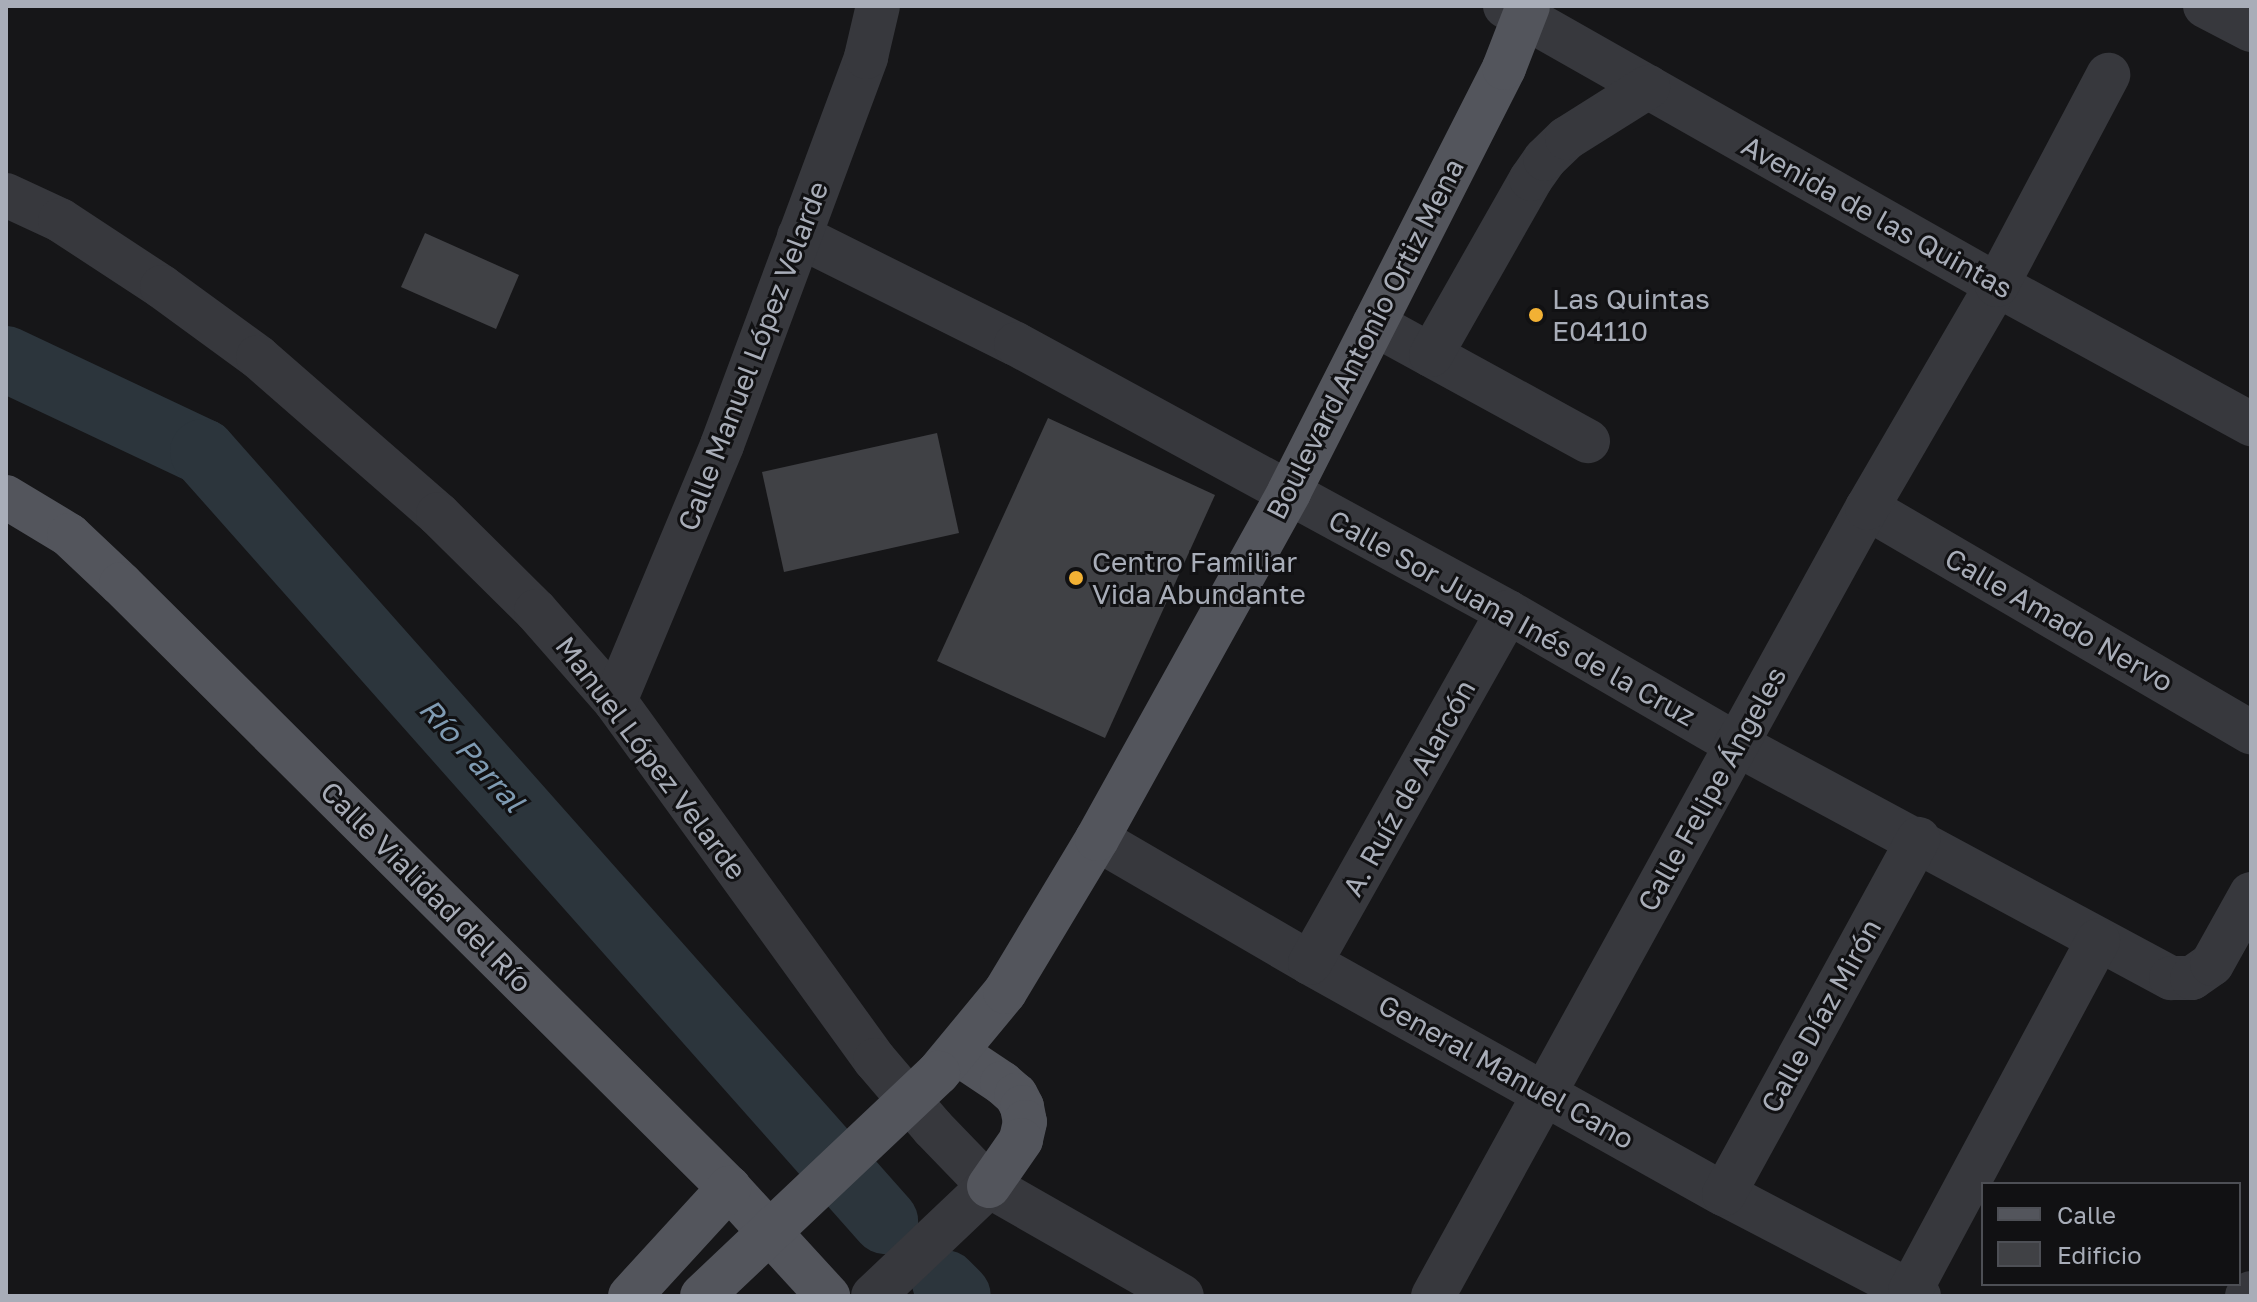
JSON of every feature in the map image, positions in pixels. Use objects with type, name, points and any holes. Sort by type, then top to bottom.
[{"type":"main road","name":"Boulevard Antonio Ortiz Mena","points":[[702,1296],[948,1063],[1005,992],[1097,839],[1289,492],[1504,68],[1520,10]]},
{"type":"main road","name":"Calle Vialidad del Río","points":[[6,497],[69,535],[121,584],[729,1188],[828,1296]]},
{"type":"main road","points":[[948,1063],[1002,1083],[1016,1095],[1022,1107],[1025,1122],[1021,1140],[989,1186]]},
{"type":"main road","points":[[630,1296],[729,1188]]},
{"type":"street","name":"Calle Manuel López Velarde","points":[[615,701],[722,445],[866,57],[878,6]]},
{"type":"street","points":[[2205,6],[2251,30]]},
{"type":"street","name":"Avenida de las Quintas","points":[[1520,10],[1648,87],[1997,285],[2251,424]]},
{"type":"street","name":"Calle Felipe Ángeles","points":[[1433,1296],[1867,508],[1997,285],[2108,75]]},
{"type":"street","points":[[1431,355],[1545,159],[1567,138],[1648,87]]},
{"type":"street","name":"Manuel López Velarde","points":[[6,195],[60,220],[162,287],[258,357],[438,514],[536,611],[615,701],[875,1060],[989,1186],[1182,1296]]},
{"type":"street","name":"Calle Sor Juana Inés de la Cruz","points":[[799,236],[1016,344],[1508,612],[1736,744],[1918,839],[2098,940],[2181,980],[2192,978],[2212,964],[2251,894]]},
{"type":"street","points":[[1374,324],[1588,441]]},
{"type":"street","name":"Calle Amado Nervo","points":[[1867,508],[2251,732]]},
{"type":"street","name":"A. Ruíz de Alarcón","points":[[1310,963],[1508,612]]},
{"type":"street","name":"General Manuel Cano","points":[[1097,839],[1310,963],[1724,1194],[1914,1294]]},
{"type":"street","name":"Calle Díaz Mirón","points":[[1724,1194],[1918,839]]},
{"type":"street","points":[[1914,1294],[2098,940]]},
{"type":"street","points":[[873,1296],[989,1186]]},
{"type":"building","points":[[425,233],[519,275],[496,329],[401,287]]},
{"type":"building","name":"Centro Familiar Vida Abundante","points":[[1048,418],[1215,495],[1105,738],[937,661]]},
{"type":"building","points":[[937,433],[959,533],[784,572],[762,472]]},
{"type":"waterway","name":"Río Parral","points":[[6,359],[203,452],[885,1221]]},
{"type":"waterway","name":"Río Parral","points":[[945,1283],[958,1296]]},
{"type":"place","name":"Las Quintas E04110","points":[[1536,315]]},
{"type":"place","name":"Centro Familiar Vida Abundante","points":[[1076,578]]}]
